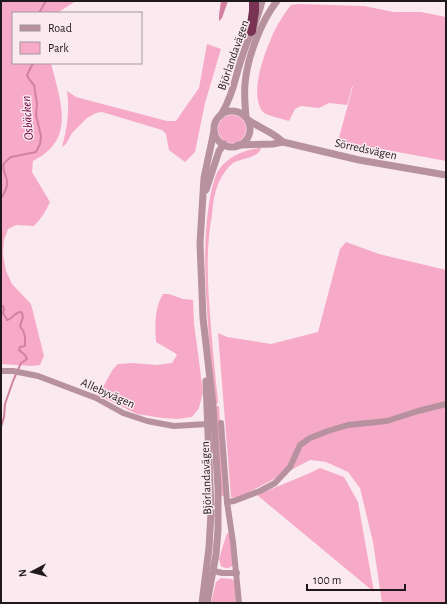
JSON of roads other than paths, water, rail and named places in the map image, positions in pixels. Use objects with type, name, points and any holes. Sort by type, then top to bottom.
[{"type":"highway","points":[[251,31],[254,1]]},
{"type":"street","name":"Björlandavägen","points":[[221,114],[233,91],[241,58],[262,1]]},
{"type":"street","name":"Björlandavägen","points":[[247,119],[245,84],[247,70],[261,28],[277,1]]},
{"type":"street","points":[[228,111],[236,111],[247,119],[250,127],[249,133],[246,139],[238,145],[231,146],[218,140],[214,131],[216,121],[221,114],[228,111]]},
{"type":"street","name":"Sörredsvägen","points":[[247,119],[264,130],[276,135],[283,142]]},
{"type":"street","name":"Björlandavägen","points":[[202,603],[218,530],[214,423],[206,352],[200,252],[204,178],[214,131]]},
{"type":"street","name":"Sörredsvägen","points":[[238,145],[273,144],[283,142],[359,160],[446,176]]},
{"type":"street","name":"Björlandavägen","points":[[204,196],[219,151],[224,144]]},
{"type":"street","name":"Allebyvägen","points":[[1,371],[13,371],[38,376],[96,398],[123,413],[147,421],[174,426],[214,423]]},
{"type":"street","points":[[227,502],[234,501],[271,486],[290,468],[302,443],[319,434],[348,425],[387,421],[446,404]]},
{"type":"street","name":"Björlandavägen","points":[[214,423],[224,460],[227,502],[237,572]]},
{"type":"street","name":"Björlandavägen","points":[[207,603],[210,571]]},
{"type":"street","points":[[210,571],[222,573],[237,572],[239,603]]},
{"type":"waterway","name":"Osbäcken","points":[[40,12],[46,1]]},
{"type":"waterway","name":"Osbäcken","points":[[1,198],[7,186],[3,167],[4,163],[11,157],[36,152],[40,144],[41,136],[36,115],[37,104],[34,85],[27,75],[32,64]]},
{"type":"waterway","name":"Osbäcken","points":[[1,307],[3,306],[3,313],[7,320],[17,313],[22,313],[23,317],[20,326],[24,333],[25,346],[20,347],[19,350],[27,359],[21,363],[13,381],[5,404],[4,417],[1,427]]}]
